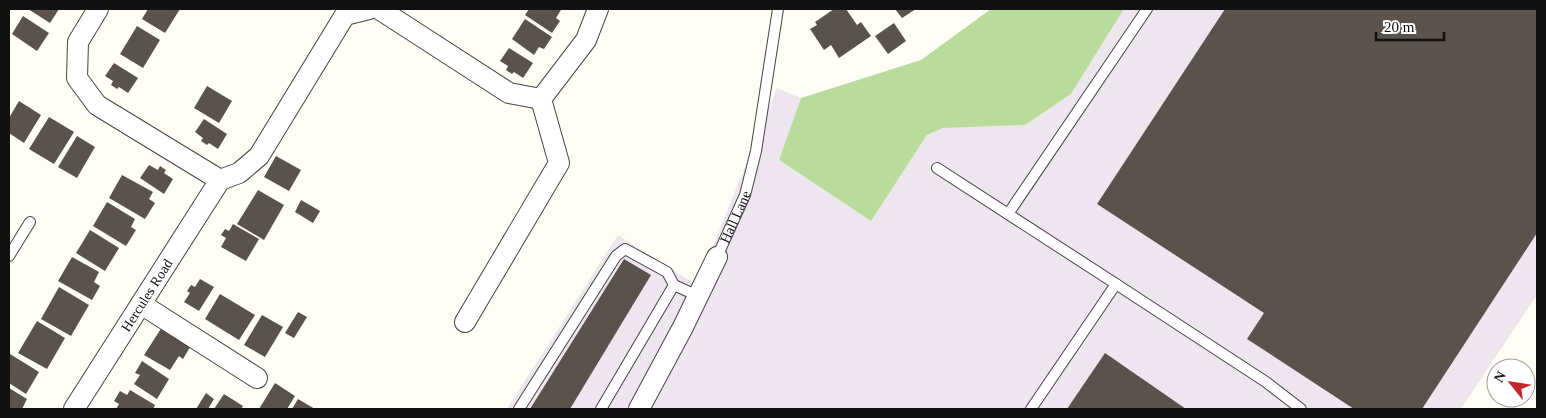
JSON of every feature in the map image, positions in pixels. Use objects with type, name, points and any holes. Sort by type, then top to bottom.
[{"type":"street","points":[[98,9],[78,42],[77,78],[97,105],[220,180],[239,173],[259,156],[345,15],[368,9]]},
{"type":"street","points":[[378,9],[509,93],[541,99]]},
{"type":"street","points":[[541,99],[586,40],[598,9]]},
{"type":"street","points":[[465,322],[559,163],[541,99]]},
{"type":"street","name":"Hercules Road","points":[[74,409],[220,180]]},
{"type":"street","name":"Hall Lane","points":[[639,409],[717,257]]},
{"type":"street","points":[[141,304],[257,378]]},
{"type":"lane","name":"Hall Lane","points":[[717,257],[745,196],[756,151],[778,9]]},
{"type":"lane","points":[[1008,214],[1148,9]]},
{"type":"lane","points":[[937,168],[1266,382],[1301,409]]},
{"type":"lane","points":[[9,256],[30,222]]},
{"type":"lane","points":[[519,409],[616,256],[624,249],[667,272],[674,285],[698,296]]},
{"type":"lane","points":[[1031,409],[1116,284]]},
{"type":"lane","points":[[601,409],[674,285]]},
{"type":"shaded area","points":[[1124,9],[1537,9],[1537,295],[1495,358],[1486,358],[1486,372],[1461,409],[507,409],[618,235],[697,285],[777,88],[801,98],[779,160],[871,221],[927,135],[943,128],[1025,125],[1071,94]]},
{"type":"green space","points":[[991,9],[1124,9],[1071,94],[1025,125],[943,128],[927,135],[871,221],[779,160],[801,98],[921,60]]},
{"type":"building","points":[[28,9],[59,9],[50,23]]},
{"type":"building","points":[[148,9],[180,9],[165,33],[142,19]]},
{"type":"building","points":[[529,9],[561,10],[556,18],[560,21],[552,33],[525,15]]},
{"type":"building","points":[[834,9],[846,9],[857,25],[861,22],[871,36],[839,58],[831,45],[824,50],[810,29],[817,25],[815,22]]},
{"type":"building","points":[[895,9],[916,9],[902,18]]},
{"type":"building","points":[[1225,9],[1537,9],[1537,233],[1422,409],[1354,409],[1247,339],[1264,313],[1097,204]]},
{"type":"building","points":[[23,16],[49,33],[37,51],[12,34]]},
{"type":"building","points":[[525,19],[552,37],[544,49],[539,47],[534,55],[512,39]]},
{"type":"building","points":[[894,23],[906,41],[888,54],[875,36]]},
{"type":"building","points":[[137,26],[160,40],[143,68],[120,54]]},
{"type":"building","points":[[509,48],[533,63],[523,78],[514,72],[512,74],[506,70],[508,66],[500,61]]},
{"type":"building","points":[[114,63],[138,78],[128,93],[119,87],[117,89],[111,85],[113,81],[105,76]]},
{"type":"building","points":[[207,86],[232,101],[219,123],[194,108]]},
{"type":"building","points":[[19,101],[41,115],[24,143],[9,133],[9,118]]},
{"type":"building","points":[[49,117],[74,132],[54,164],[29,149]]},
{"type":"building","points":[[204,119],[227,134],[218,149],[209,143],[207,145],[201,141],[203,138],[195,132]]},
{"type":"building","points":[[77,136],[95,147],[77,178],[58,167]]},
{"type":"building","points":[[276,156],[301,170],[289,191],[264,177]]},
{"type":"building","points":[[149,165],[158,170],[160,166],[166,170],[164,173],[173,179],[164,194],[140,178]]},
{"type":"building","points":[[122,175],[153,192],[149,199],[155,203],[145,219],[109,198]]},
{"type":"building","points":[[258,190],[284,205],[264,240],[237,224]]},
{"type":"building","points":[[301,200],[320,211],[313,223],[295,212]]},
{"type":"building","points":[[107,202],[135,219],[131,227],[136,230],[126,246],[93,226]]},
{"type":"building","points":[[233,224],[259,239],[246,261],[221,247],[226,238],[221,235],[225,229],[229,231]]},
{"type":"building","points":[[90,230],[119,248],[105,271],[76,253]]},
{"type":"building","points":[[72,257],[99,272],[94,282],[100,286],[92,300],[58,281]]},
{"type":"building","points":[[624,259],[651,275],[570,409],[530,409]]},
{"type":"building","points":[[200,279],[214,287],[199,311],[184,302],[190,293],[187,291],[191,285],[195,287]]},
{"type":"building","points":[[59,287],[89,305],[71,336],[41,319]]},
{"type":"building","points":[[220,294],[255,315],[239,340],[205,319]]},
{"type":"building","points":[[298,312],[307,317],[294,338],[285,333]]},
{"type":"building","points":[[262,315],[283,327],[265,357],[244,345]]},
{"type":"building","points":[[37,321],[65,338],[47,369],[18,353]]},
{"type":"building","points":[[164,324],[193,342],[183,359],[179,356],[170,370],[144,355]]},
{"type":"building","points":[[1105,353],[1186,409],[1067,409]]},
{"type":"building","points":[[10,354],[39,372],[26,394],[9,383]]},
{"type":"building","points":[[142,361],[169,379],[157,399],[134,384],[140,375],[135,373]]},
{"type":"building","points":[[275,383],[295,396],[287,409],[259,409]]},
{"type":"building","points":[[9,388],[27,399],[22,409],[9,409]]},
{"type":"building","points":[[130,390],[155,405],[153,409],[116,409],[119,404],[114,401],[120,391],[127,395]]},
{"type":"building","points":[[206,393],[214,399],[208,409],[196,409]]},
{"type":"building","points":[[224,394],[243,406],[241,409],[214,409]]},
{"type":"building","points":[[298,399],[315,409],[292,409]]}]
